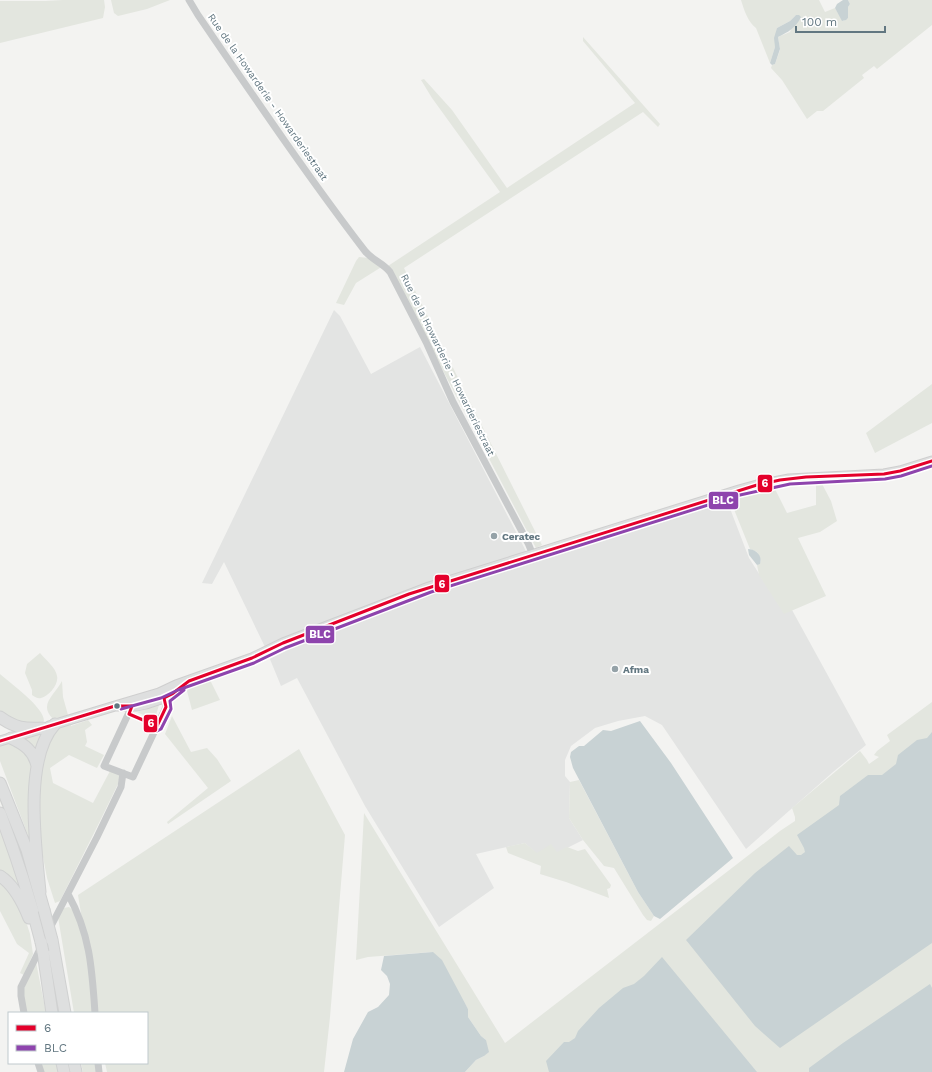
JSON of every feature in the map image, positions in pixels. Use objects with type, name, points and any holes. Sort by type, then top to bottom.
[{"type":"highway","points":[[0,717],[9,724],[20,728],[42,728]]},
{"type":"highway","points":[[40,892],[34,829],[34,802],[38,767],[44,741],[55,724]]},
{"type":"highway","points":[[11,738],[29,749],[34,755],[38,767]]},
{"type":"highway","points":[[0,783],[27,850],[40,892],[44,910],[45,945],[52,1012]]},
{"type":"highway","points":[[0,813],[10,840],[34,923]]},
{"type":"highway","points":[[0,876],[14,890],[34,923],[45,945],[65,1012]]},
{"type":"main road","points":[[118,705],[132,706],[147,704],[189,681],[252,658],[283,643],[409,594],[757,485],[780,480],[806,477],[884,474],[900,471],[932,461]]},
{"type":"main road","points":[[0,741],[118,705],[162,696]]},
{"type":"street","name":"Rue de la Howarderie - Howarderiestraat","points":[[189,0],[278,130],[365,252],[386,266],[390,272],[427,344],[453,402],[533,555]]},
{"type":"street","points":[[132,706],[104,766],[133,777],[166,706],[162,696]]},
{"type":"street","points":[[24,1012],[21,987],[121,786],[123,773]]},
{"type":"street","points":[[68,894],[77,910],[85,931],[92,965],[95,1012]]},
{"type":"shaded area","points":[[104,0],[105,7],[103,18],[0,43],[0,1]]},
{"type":"shaded area","points":[[111,0],[170,0],[147,9],[118,16],[114,13]]},
{"type":"shaded area","points":[[741,0],[819,0],[825,12],[835,8],[843,21],[848,18],[848,7],[850,4],[848,0],[932,0],[932,25],[877,69],[874,66],[862,75],[864,78],[823,111],[817,111],[807,119],[782,80],[771,68],[772,65],[775,64],[780,50],[778,37],[790,32],[796,15],[790,21],[777,28],[775,47],[770,63],[756,28],[745,12]]},
{"type":"shaded area","points":[[843,0],[848,0],[850,4],[848,7],[848,18],[842,21],[835,8],[837,4]]},
{"type":"shaded area","points":[[796,15],[801,17],[797,24],[778,37],[780,49],[775,64],[772,65],[770,63],[775,47],[774,38],[777,28],[790,21]]},
{"type":"shaded area","points":[[583,37],[660,124],[658,127],[643,112],[404,268],[542,545],[536,548],[388,266],[500,192],[432,98],[421,80],[424,79],[452,110],[507,188],[635,103],[583,41]]},
{"type":"shaded area","points":[[359,257],[369,258],[383,266],[356,283],[344,305],[336,303],[356,261]]},
{"type":"shaded area","points":[[334,310],[340,316],[371,374],[420,347],[530,559],[726,498],[749,558],[784,613],[792,610],[866,745],[833,772],[746,849],[662,725],[645,716],[618,721],[595,728],[571,746],[565,760],[565,776],[570,782],[569,818],[583,840],[557,853],[537,854],[525,843],[476,854],[494,888],[439,927],[365,806],[297,678],[281,686],[265,647],[224,562],[212,584],[202,583]]},
{"type":"shaded area","points":[[932,384],[932,423],[875,453],[866,433]]},
{"type":"shaded area","points":[[821,482],[831,501],[837,521],[820,532],[798,538],[826,596],[784,614],[759,575],[757,565],[761,561],[757,552],[750,549],[730,497],[773,485],[787,513],[816,505],[816,483]]},
{"type":"shaded area","points":[[748,549],[758,553],[761,561],[760,564],[757,565],[749,555]]},
{"type":"shaded area","points":[[40,653],[55,670],[57,679],[55,686],[50,692],[44,697],[39,698],[32,695],[32,690],[25,673],[27,664]]},
{"type":"shaded area","points":[[0,674],[39,709],[43,715],[44,721],[26,723],[16,721],[7,717],[0,711]]},
{"type":"shaded area","points":[[210,680],[220,700],[192,710],[187,691],[190,686]]},
{"type":"shaded area","points":[[62,681],[63,697],[68,715],[53,719],[47,709],[47,704]]},
{"type":"shaded area","points":[[932,702],[932,1072],[465,1072],[476,1060],[484,1056],[486,1040],[481,1036],[468,1017],[468,1009],[432,952],[368,957],[356,960],[364,813],[505,1043],[795,821],[792,808],[860,751],[869,764],[879,757],[874,755],[890,741],[887,735]]},
{"type":"shaded area","points":[[159,705],[155,718],[152,719],[137,712]]},
{"type":"shaded area","points":[[172,716],[191,752],[207,748],[217,759],[231,781],[168,824],[167,822],[208,788],[165,734]]},
{"type":"shaded area","points":[[88,720],[92,725],[85,730],[87,742],[85,746],[104,755],[97,768],[69,755],[50,768],[53,783],[93,803],[110,771],[120,775],[118,784],[60,901],[55,903],[47,878],[39,836],[39,793],[45,747],[55,729],[71,726]]},
{"type":"shaded area","points":[[640,721],[671,763],[733,858],[660,919],[654,916],[638,892],[573,768],[570,757],[571,752],[579,746],[584,746],[603,730],[611,731]]},
{"type":"shaded area","points":[[45,732],[38,754],[22,740]]},
{"type":"shaded area","points":[[932,732],[932,943],[780,1048],[755,1026],[686,940],[755,873],[789,846],[797,855],[801,855],[805,852],[797,835],[839,805],[840,796],[868,775],[882,775],[896,764],[898,755],[917,740],[927,738]]},
{"type":"shaded area","points":[[15,741],[33,758],[35,854],[0,761],[0,746]]},
{"type":"shaded area","points":[[299,749],[345,835],[324,1072],[107,1072],[105,1064],[148,1064],[148,1012],[74,1012],[58,917],[64,908],[69,907],[74,911],[85,938],[78,895]]},
{"type":"shaded area","points":[[579,780],[638,892],[654,916],[651,921],[647,920],[643,915],[614,868],[604,866],[583,840],[569,818],[570,782]]},
{"type":"shaded area","points":[[0,791],[13,822],[43,915],[40,917],[24,862],[0,801]]},
{"type":"shaded area","points":[[0,825],[26,904],[0,873]]},
{"type":"shaded area","points":[[525,843],[537,853],[551,844],[557,852],[567,847],[578,851],[585,849],[611,885],[610,888],[607,889],[609,898],[540,874],[541,866],[508,853],[506,847]]},
{"type":"shaded area","points":[[0,882],[9,890],[23,912],[30,934],[33,954],[24,975],[20,973],[29,953],[17,944],[0,911]]},
{"type":"shaded area","points":[[433,952],[442,960],[468,1009],[468,1017],[481,1036],[486,1040],[489,1052],[476,1060],[465,1072],[344,1072],[353,1039],[368,1012],[378,1007],[389,995],[390,984],[387,976],[381,970],[384,956]]},
{"type":"shaded area","points":[[662,957],[757,1072],[549,1072],[546,1061],[564,1042],[569,1042],[575,1038],[578,1031],[599,1008],[623,988],[634,984],[644,976]]},
{"type":"shaded area","points":[[36,962],[46,1012],[26,1012],[23,991]]},
{"type":"shaded area","points":[[930,984],[932,988],[932,1072],[809,1072],[809,1068],[843,1043]]},
{"type":"shaded area","points":[[41,1064],[56,1064],[58,1072],[43,1072]]},
{"type":"shaded area","points":[[81,1064],[95,1064],[96,1072],[83,1072]]},
{"type":"transit line","name":"6","points":[[0,741],[115,706],[132,706],[129,714],[157,726],[166,707],[164,698],[189,681],[252,658],[283,643],[409,594],[757,485],[780,480],[806,477],[884,474],[900,471],[932,461]]},
{"type":"transit line","name":"BLC","points":[[121,709],[161,698],[178,690],[254,663],[285,648],[431,592],[740,495],[790,484],[885,479],[901,476],[932,466]]},
{"type":"transit line","name":"BLC","points":[[150,729],[157,731],[161,729],[171,709],[170,701],[184,690]]},
{"type":"place","name":"Ceratec","points":[[494,536]]},
{"type":"place","name":"Afma","points":[[615,669]]}]
